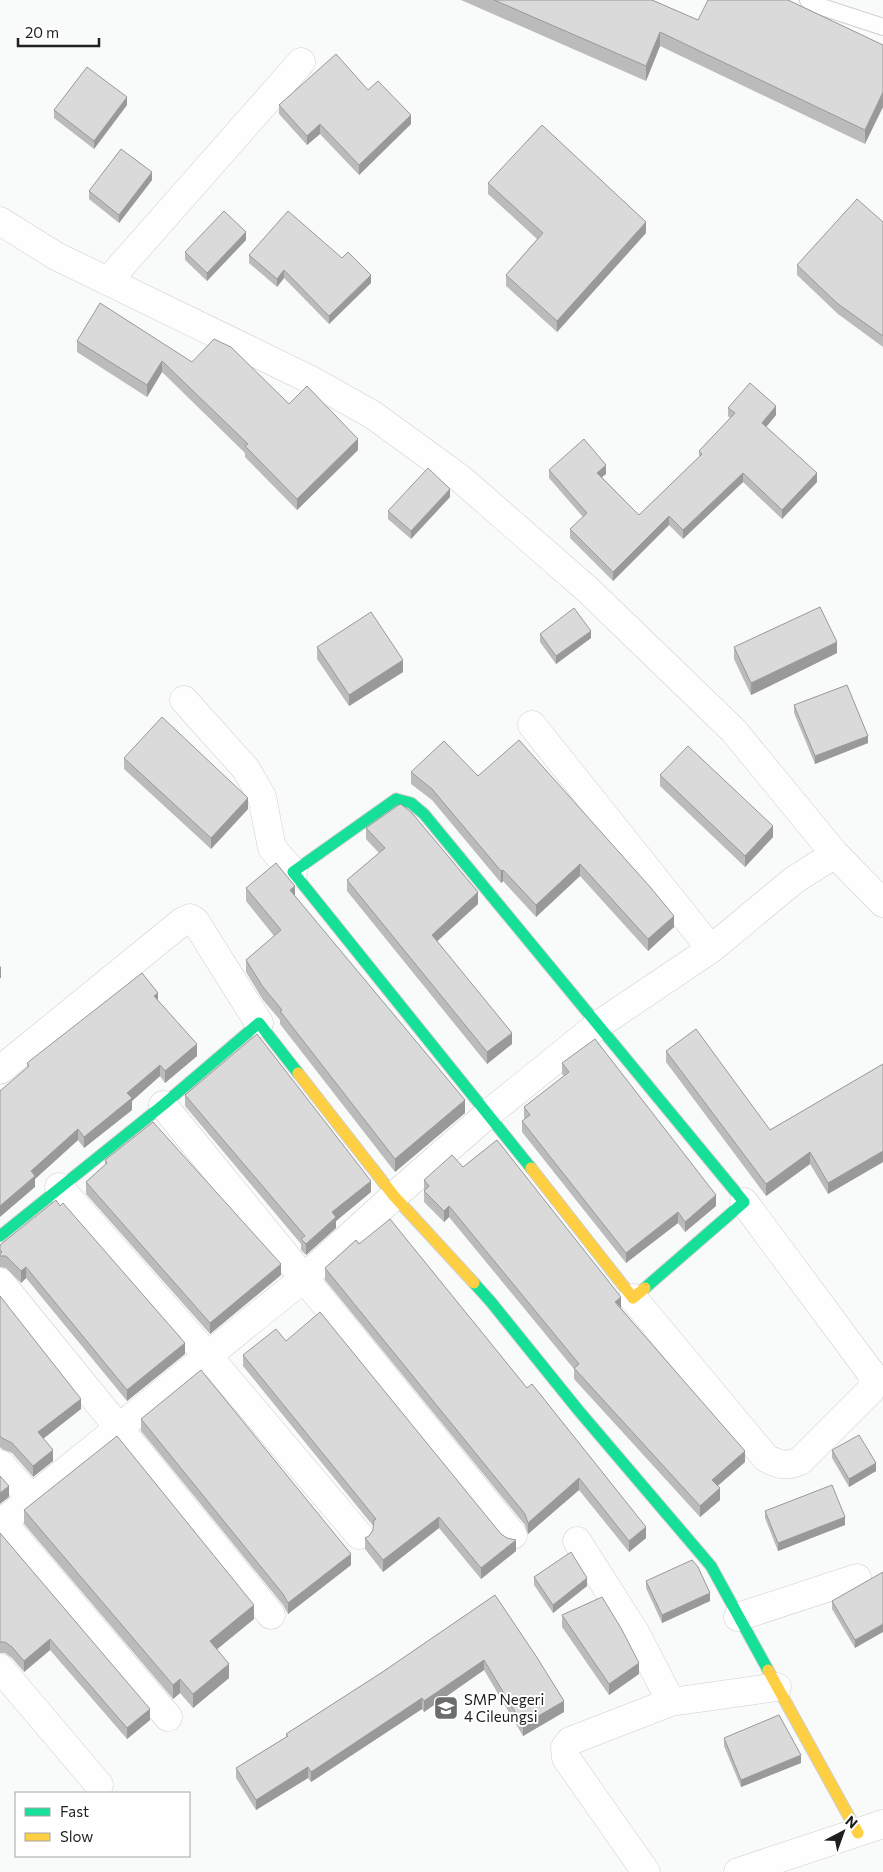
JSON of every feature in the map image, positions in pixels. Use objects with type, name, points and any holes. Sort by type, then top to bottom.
[{"type":"street","points":[[108,281],[301,62]]},
{"type":"street","points":[[0,221],[56,256],[309,379],[373,415],[462,478],[588,590],[734,730],[836,854],[883,903]]},
{"type":"street","points":[[184,700],[246,769],[262,797],[272,848],[488,1114],[633,1298],[766,1458],[788,1466],[800,1460],[870,1391],[873,1382],[871,1373],[744,1202],[415,804],[406,800],[396,799],[293,872]]},
{"type":"street","points":[[532,725],[711,949]]},
{"type":"street","points":[[168,1716],[1,1523],[304,1278],[488,1114],[598,1024],[711,949],[794,880],[836,854]]},
{"type":"street","points":[[0,1070],[183,921],[190,918],[195,921],[259,1023],[394,1196],[491,1302],[579,1411],[711,1566],[858,1833]]},
{"type":"street","points":[[0,1236],[163,1105],[259,1023]]},
{"type":"street","points":[[163,1105],[513,1535]]},
{"type":"street","points":[[59,1187],[208,1356],[359,1535]]},
{"type":"street","points":[[633,1298],[744,1202]]},
{"type":"street","points":[[0,1282],[271,1615]]},
{"type":"street","points":[[0,1464],[32,1499]]},
{"type":"street","points":[[577,1541],[635,1632],[671,1702]]},
{"type":"street","points":[[738,1617],[857,1578]]},
{"type":"street","points":[[1,1672],[99,1785]]},
{"type":"street","points":[[646,1872],[566,1758],[566,1748],[570,1741],[671,1702],[777,1687]]},
{"type":"street","points":[[738,1872],[883,1824]]},
{"type":"lane","points":[[817,2],[883,27]]},
{"type":"building","points":[[494,0],[652,0],[698,20],[708,0],[788,0],[883,45],[883,92],[865,130],[660,32],[646,66]]},
{"type":"building","points":[[336,54],[368,90],[378,81],[411,115],[359,165],[320,124],[307,136],[279,105]]},
{"type":"building","points":[[87,67],[127,97],[94,141],[54,110]]},
{"type":"building","points":[[542,125],[646,222],[557,321],[506,275],[543,233],[488,183]]},
{"type":"building","points":[[121,149],[152,172],[119,215],[89,191]]},
{"type":"building","points":[[857,199],[883,222],[883,336],[838,304],[797,265]]},
{"type":"building","points":[[224,211],[246,232],[207,273],[185,252]]},
{"type":"building","points":[[288,211],[342,258],[348,252],[371,275],[329,316],[284,270],[277,279],[249,255]]},
{"type":"building","points":[[100,303],[192,362],[214,339],[231,347],[289,404],[307,386],[358,439],[297,499],[245,446],[248,444],[162,361],[147,385],[77,341]]},
{"type":"building","points":[[750,383],[776,406],[762,423],[817,473],[782,510],[743,473],[683,530],[669,516],[613,572],[570,529],[587,513],[549,470],[584,439],[606,465],[597,473],[639,515],[702,454],[699,451],[735,413],[728,408]]},
{"type":"building","points":[[428,468],[450,489],[411,531],[388,511]]},
{"type":"building","points":[[820,607],[837,642],[751,683],[734,647]]},
{"type":"building","points":[[574,608],[591,631],[556,656],[540,634]]},
{"type":"building","points":[[371,612],[403,660],[349,695],[317,647]]},
{"type":"building","points":[[847,685],[868,736],[815,756],[794,705]]},
{"type":"building","points":[[162,717],[248,798],[211,838],[124,758]]},
{"type":"building","points":[[519,740],[674,916],[648,939],[580,864],[536,905],[503,870],[501,871],[432,789],[411,772],[444,741],[478,776]]},
{"type":"building","points":[[688,746],[773,826],[745,856],[660,775]]},
{"type":"building","points":[[400,804],[412,813],[478,892],[432,935],[512,1033],[487,1052],[347,880],[385,848],[366,828]]},
{"type":"building","points":[[276,863],[295,886],[290,890],[465,1100],[395,1159],[280,1011],[282,1010],[263,987],[246,960],[281,930],[246,888]]},
{"type":"building","points":[[142,973],[158,993],[154,996],[197,1044],[165,1071],[160,1065],[127,1093],[132,1098],[84,1137],[78,1129],[31,1171],[35,1176],[0,1206],[0,1091],[29,1066],[27,1063]]},
{"type":"building","points":[[696,1029],[770,1130],[883,1064],[883,1151],[828,1183],[810,1152],[766,1184],[666,1051]]},
{"type":"building","points":[[257,1034],[371,1181],[332,1212],[336,1217],[306,1244],[301,1239],[305,1236],[185,1095]]},
{"type":"building","points":[[595,1039],[716,1195],[685,1222],[678,1212],[626,1253],[522,1121],[530,1115],[524,1107],[569,1072],[562,1063]]},
{"type":"building","points":[[153,1122],[281,1264],[210,1323],[86,1182],[107,1163],[105,1160]]},
{"type":"building","points":[[497,1140],[621,1297],[615,1302],[745,1451],[712,1480],[720,1488],[700,1506],[574,1368],[579,1364],[449,1206],[444,1211],[424,1191],[429,1186],[424,1180],[452,1155],[463,1167]]},
{"type":"building","points":[[56,1200],[60,1206],[63,1203],[185,1343],[127,1390],[26,1267],[21,1271],[6,1256],[0,1256],[2,1252],[0,1245]]},
{"type":"building","points":[[390,1219],[527,1388],[532,1384],[646,1527],[629,1541],[579,1478],[528,1523],[525,1514],[325,1268],[356,1240],[359,1244]]},
{"type":"building","points":[[0,1296],[81,1399],[38,1432],[53,1450],[33,1466],[12,1443],[0,1436]]},
{"type":"building","points":[[320,1312],[501,1534],[516,1540],[481,1568],[439,1517],[383,1560],[365,1538],[373,1530],[374,1520],[376,1519],[243,1355],[276,1329],[286,1341]]},
{"type":"building","points":[[201,1370],[351,1554],[288,1603],[283,1594],[141,1419]]},
{"type":"building","points":[[859,1435],[876,1463],[849,1479],[832,1450]]},
{"type":"building","points":[[117,1436],[254,1605],[210,1641],[229,1664],[193,1694],[180,1679],[173,1685],[24,1510]]},
{"type":"building","points":[[0,1476],[9,1486],[0,1493]]},
{"type":"building","points":[[832,1485],[845,1517],[778,1543],[765,1511]]},
{"type":"building","points":[[0,1533],[150,1709],[127,1728],[50,1639],[24,1661],[12,1647],[5,1642],[0,1642]]},
{"type":"building","points":[[571,1552],[587,1578],[553,1605],[534,1577]]},
{"type":"building","points":[[692,1560],[698,1567],[710,1593],[662,1615],[646,1581]]},
{"type":"building","points":[[883,1572],[883,1624],[855,1640],[832,1601]]},
{"type":"building","points":[[495,1595],[564,1701],[523,1725],[484,1660],[424,1701],[422,1698],[311,1772],[308,1767],[256,1800],[236,1768],[288,1736],[286,1734],[381,1673]]},
{"type":"building","points":[[602,1597],[639,1663],[609,1684],[562,1615]]},
{"type":"building","points":[[779,1715],[801,1755],[741,1780],[724,1738]]},
{"type":"traffic: fast","points":[[396,799],[411,803],[424,814],[744,1202],[645,1288]]},
{"type":"traffic: fast","points":[[396,799],[293,872],[531,1168]]},
{"type":"traffic: fast","points":[[0,1236],[163,1105],[259,1023],[298,1073]]},
{"type":"traffic: fast","points":[[474,1283],[579,1411],[711,1566],[768,1670]]},
{"type":"traffic: slow","points":[[298,1073],[394,1196],[474,1283]]},
{"type":"traffic: slow","points":[[531,1168],[633,1298],[645,1288]]},
{"type":"traffic: slow","points":[[768,1670],[858,1833]]},
{"type":"place","name":"SMP Negeri 4 Cileungsi","points":[[446,1708]]}]
